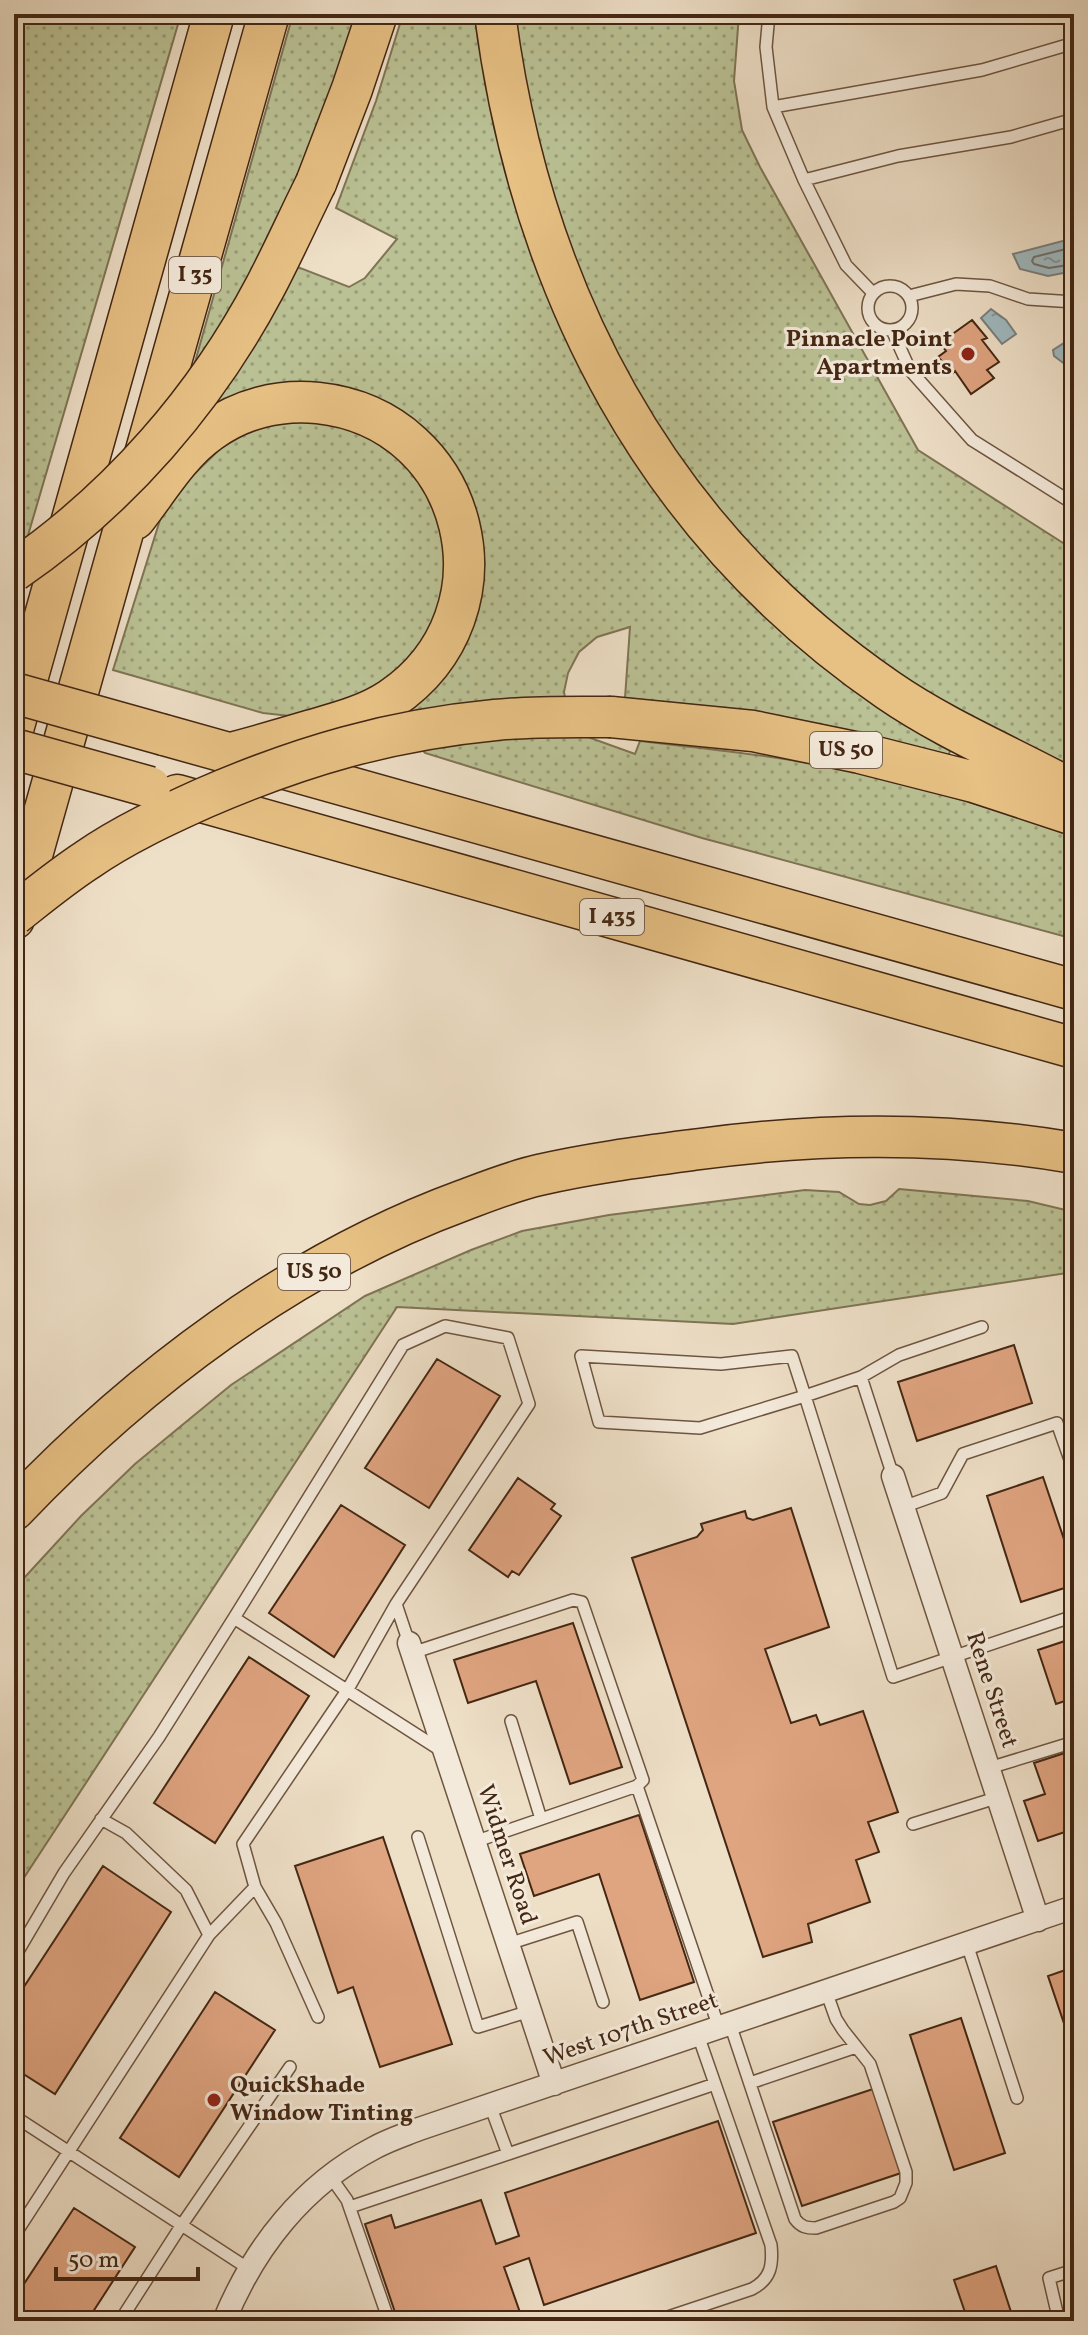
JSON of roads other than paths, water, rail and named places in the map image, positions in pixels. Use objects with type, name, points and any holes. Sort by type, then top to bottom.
[{"type":"highway","name":"I 35","points":[[14,726],[214,14]]},
{"type":"highway","name":"I 35","points":[[14,917],[269,14]]},
{"type":"highway","points":[[14,571],[90,512],[168,432],[235,338],[265,287],[316,183],[377,14]]},
{"type":"highway","points":[[495,14],[528,177],[558,272],[605,376],[653,456],[686,502],[758,583],[857,668],[937,721],[1074,791]]},
{"type":"highway","points":[[121,537],[194,443],[211,430],[247,412],[288,402],[333,405],[378,420],[418,450],[445,489],[461,532],[465,577],[451,630],[425,671],[391,699],[353,718],[231,753]]},
{"type":"highway","name":"I 435","points":[[14,693],[1074,990]]},
{"type":"highway","name":"US 50","points":[[14,917],[89,858],[175,811],[239,783],[304,758],[352,744],[498,719],[611,717],[753,731],[860,753],[974,782],[1074,815]]},
{"type":"highway","name":"I 435","points":[[14,749],[1074,1048]]},
{"type":"highway","name":"US 50","points":[[14,1510],[80,1443],[140,1392],[285,1288],[388,1232],[491,1190],[537,1176],[676,1152],[809,1137],[921,1136],[1034,1146],[1074,1153]]},
{"type":"street","name":"Rene Street","points":[[893,1476],[1038,1920]]},
{"type":"street","name":"Widmer Road","points":[[410,1648],[554,2084]]},
{"type":"street","name":"West 107th Street","points":[[224,2321],[249,2269],[277,2227],[309,2193],[375,2147],[419,2129],[1074,1907]]},
{"type":"lane","points":[[769,14],[766,47],[773,107],[804,180],[846,265],[873,293]]},
{"type":"lane","points":[[773,107],[982,70],[1074,43]]},
{"type":"lane","points":[[804,180],[898,156],[1011,137],[1074,119]]},
{"type":"lane","points":[[909,296],[956,284],[990,286],[1028,299],[1074,302]]},
{"type":"lane","points":[[886,285],[904,290],[909,296],[912,310],[906,324],[892,330],[872,321],[868,304],[873,293],[886,285]]},
{"type":"lane","points":[[892,330],[910,370],[972,440],[1074,504]]},
{"type":"lane","points":[[14,1958],[64,1873],[159,1737],[403,1345],[445,1326],[508,1338],[529,1404],[396,1604],[348,1689],[243,1844],[255,1887],[276,1923],[318,2017]]},
{"type":"lane","points":[[982,1327],[899,1355],[861,1377],[805,1396],[700,1428],[599,1422],[581,1356],[721,1364],[792,1356],[805,1396],[893,1677],[1074,1616]]},
{"type":"lane","points":[[861,1377],[893,1476]]},
{"type":"lane","points":[[903,1507],[942,1493],[963,1454],[1057,1423],[1074,1471]]},
{"type":"lane","points":[[396,1604],[410,1648],[573,1600],[582,1602],[643,1780],[637,1786],[474,1842]]},
{"type":"lane","points":[[234,1618],[445,1753]]},
{"type":"lane","points":[[511,1721],[541,1819]]},
{"type":"lane","points":[[989,1768],[1074,1742]]},
{"type":"lane","points":[[637,1786],[716,2029],[750,2083],[795,2219],[807,2228],[816,2228],[894,2202],[904,2191],[906,2172],[870,2064],[836,2019],[826,1991]]},
{"type":"lane","points":[[913,1824],[999,1797]]},
{"type":"lane","points":[[101,1819],[126,1833],[186,1890],[209,1935]]},
{"type":"lane","points":[[418,1837],[478,2027],[530,2011]]},
{"type":"lane","points":[[14,2236],[209,1935],[255,1887]]},
{"type":"lane","points":[[508,1944],[577,1922],[603,2002]]},
{"type":"lane","points":[[967,1944],[1017,2098]]},
{"type":"lane","points":[[656,2321],[752,2289],[763,2283],[773,2261],[771,2245],[715,2084],[716,2029]]},
{"type":"lane","points":[[750,2083],[856,2047]]},
{"type":"lane","points":[[120,2321],[290,2067]]},
{"type":"lane","points":[[350,2207],[715,2084]]},
{"type":"lane","points":[[490,2105],[508,2154]]},
{"type":"lane","points":[[14,2116],[249,2269]]},
{"type":"lane","points":[[330,2176],[350,2207],[389,2321]]},
{"type":"lane","points":[[1059,2321],[1049,2278],[1074,2270]]},
{"type":"water","points":[[1074,238],[1074,271],[1048,276],[1020,269],[1013,254]]},
{"type":"water","points":[[991,309],[1006,320],[1016,334],[1002,344],[981,318]]},
{"type":"water","points":[[1074,342],[1074,371],[1054,356],[1053,350],[1064,343]]},
{"type":"place","name":"Pinnacle Point Apartments","points":[[968,354]]},
{"type":"place","name":"QuickShade Window Tinting","points":[[214,2100]]}]
